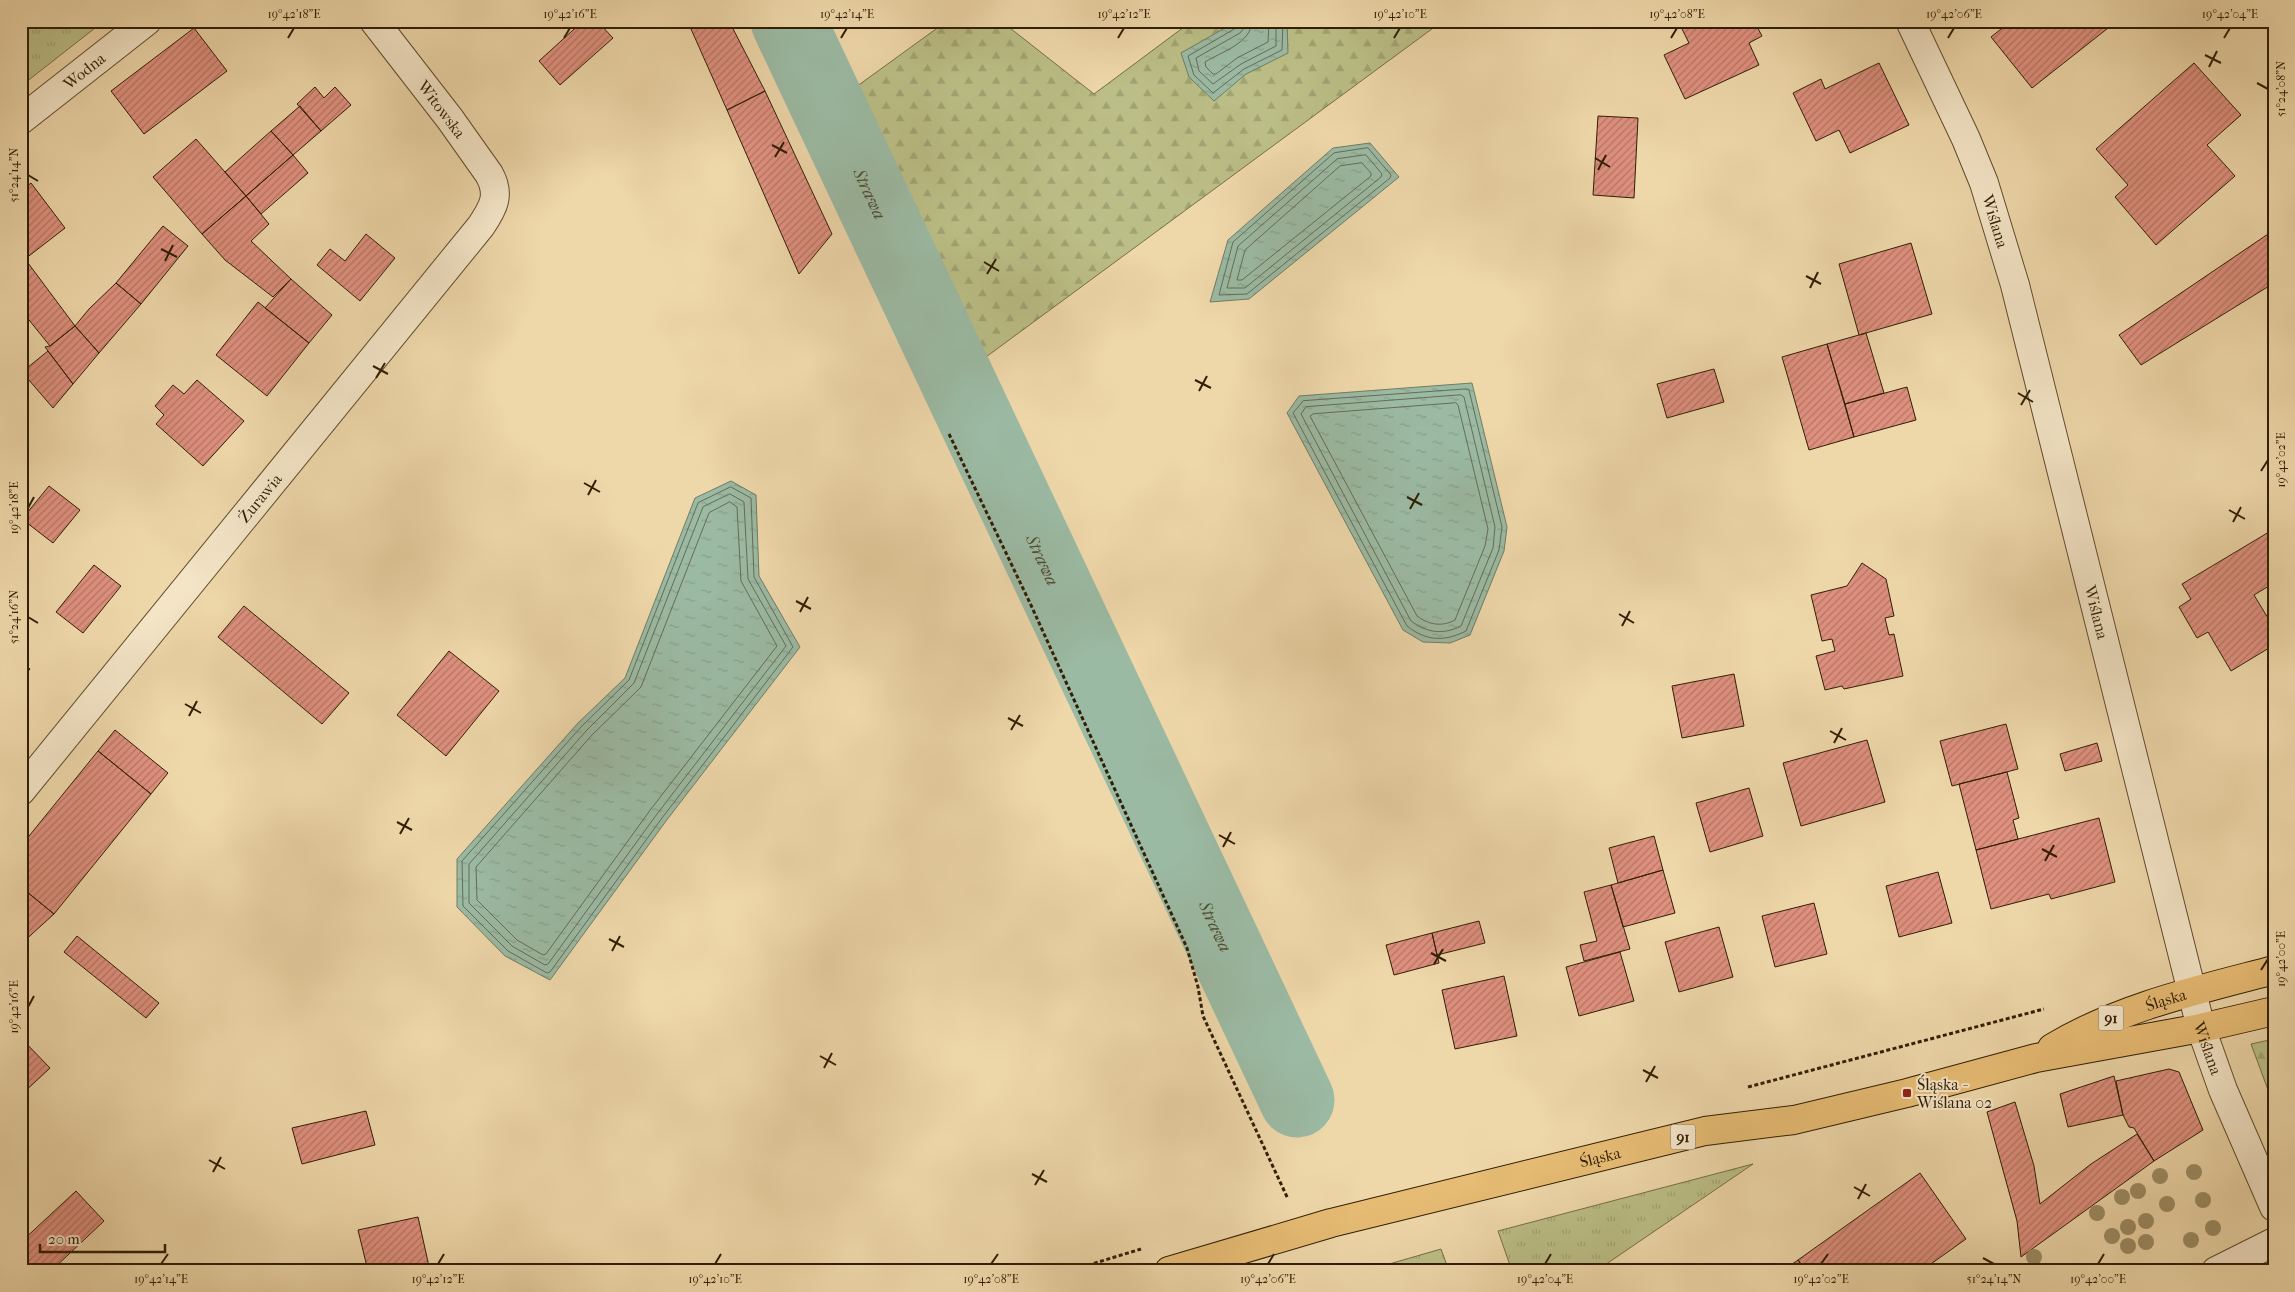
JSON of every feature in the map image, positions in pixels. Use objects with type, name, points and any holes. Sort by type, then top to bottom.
[{"type":"main road","name":"Śląska","points":[[2036,1058],[2077,1033],[2117,1016],[2191,990],[2274,970]]},
{"type":"main road","name":"Śląska","points":[[1169,1271],[1331,1223],[1706,1131],[1804,1118],[1907,1093],[2036,1058],[2202,1028],[2274,1011]]},
{"type":"street","name":"Wodna","points":[[21,120],[147,21]]},
{"type":"street","name":"Witowska","points":[[374,21],[450,119],[489,174],[495,184],[495,203]]},
{"type":"street","name":"Wiślana","points":[[1910,21],[1966,139],[1984,182],[2015,285],[2191,990],[2223,1090],[2274,1207]]},
{"type":"street","name":"Żurawia","points":[[21,791],[481,226],[495,203]]},
{"type":"street","points":[[2216,1271],[2274,1242]]},
{"type":"path","points":[[949,434],[1030,603],[1187,948],[1198,987],[1203,1016],[1291,1204]]},
{"type":"green space","points":[[21,21],[104,21],[21,86]]},
{"type":"green space","points":[[947,21],[1001,21],[1094,94],[1192,21],[1437,21],[1440,23],[971,368],[849,92]]},
{"type":"green space","points":[[2274,1039],[2274,1106],[2251,1044]]},
{"type":"green space","points":[[1753,1164],[1596,1271],[1512,1271],[1498,1231]]},
{"type":"green space","points":[[1441,1249],[1449,1271],[1365,1271]]},
{"type":"water","points":[[1237,21],[1287,21],[1288,53],[1246,74],[1214,101],[1189,77],[1181,53]]},
{"type":"water","points":[[1370,143],[1399,177],[1249,299],[1210,302],[1228,240],[1333,148]]},
{"type":"water","points":[[1472,383],[1507,527],[1504,551],[1470,635],[1450,643],[1423,642],[1403,630],[1287,413],[1299,396]]},
{"type":"water","points":[[731,481],[756,495],[759,576],[800,647],[666,821],[550,980],[505,956],[457,907],[457,859],[578,723],[625,678],[695,498]]},
{"type":"water","points":[[1240,983],[1270,993],[1319,1092],[1280,1109],[1227,1016]]},
{"type":"building","points":[[583,21],[597,21],[613,38],[560,85],[539,61]]},
{"type":"building","points":[[704,21],[729,21],[765,91],[727,110],[691,29]]},
{"type":"building","points":[[1678,21],[1754,21],[1762,36],[1749,43],[1759,65],[1685,99],[1664,55],[1689,43]]},
{"type":"building","points":[[2011,21],[2117,21],[2032,88],[1991,37]]},
{"type":"building","points":[[194,28],[227,71],[144,134],[111,91]]},
{"type":"building","points":[[1879,63],[1909,125],[1850,153],[1839,130],[1816,141],[1793,93],[1821,79],[1825,89]]},
{"type":"building","points":[[2194,63],[2241,115],[2207,145],[2235,176],[2156,245],[2115,197],[2128,185],[2096,149]]},
{"type":"building","points":[[315,87],[324,98],[335,87],[351,105],[321,131],[297,104]]},
{"type":"building","points":[[765,91],[832,234],[799,274],[727,110]]},
{"type":"building","points":[[300,106],[321,131],[293,155],[271,131]]},
{"type":"building","points":[[1598,116],[1638,118],[1634,198],[1593,195]]},
{"type":"building","points":[[271,131],[293,155],[246,196],[225,172]]},
{"type":"building","points":[[196,139],[246,196],[202,234],[153,177]]},
{"type":"building","points":[[293,155],[308,173],[261,214],[246,196]]},
{"type":"building","points":[[31,183],[65,228],[25,259],[21,255],[21,191]]},
{"type":"building","points":[[246,196],[269,224],[251,241],[291,279],[273,297],[225,260],[202,234]]},
{"type":"building","points":[[163,226],[188,246],[141,304],[116,283]]},
{"type":"building","points":[[2274,230],[2274,283],[2141,365],[2119,335]]},
{"type":"building","points":[[366,234],[395,258],[360,301],[317,265],[330,249],[345,261]]},
{"type":"building","points":[[1911,243],[1932,314],[1859,335],[1839,264]]},
{"type":"building","points":[[25,259],[75,326],[50,346],[21,310],[21,261]]},
{"type":"building","points":[[291,279],[332,315],[309,343],[265,308]]},
{"type":"building","points":[[116,283],[141,304],[99,353],[75,326],[89,309]]},
{"type":"building","points":[[258,302],[309,343],[267,396],[216,355]]},
{"type":"building","points":[[75,326],[99,353],[73,384],[45,347],[50,346]]},
{"type":"building","points":[[1866,333],[1884,393],[1845,404],[1827,344]]},
{"type":"building","points":[[1827,344],[1854,437],[1809,450],[1782,357]]},
{"type":"building","points":[[48,351],[73,384],[53,408],[22,372]]},
{"type":"building","points":[[1714,369],[1724,402],[1667,418],[1657,384]]},
{"type":"building","points":[[197,380],[244,421],[203,466],[156,424],[164,415],[155,406],[173,385],[184,394]]},
{"type":"building","points":[[1907,387],[1916,420],[1854,437],[1845,404]]},
{"type":"building","points":[[49,486],[80,510],[53,543],[22,519]]},
{"type":"building","points":[[2274,529],[2274,583],[2254,595],[2274,628],[2274,645],[2231,671],[2208,632],[2197,638],[2179,607],[2191,599],[2182,584]]},
{"type":"building","points":[[1862,563],[1886,579],[1894,616],[1885,618],[1889,635],[1894,634],[1903,676],[1844,689],[1842,686],[1825,690],[1816,656],[1835,651],[1832,639],[1822,641],[1811,595],[1847,586]]},
{"type":"building","points":[[94,565],[121,586],[83,633],[56,612]]},
{"type":"building","points":[[244,606],[349,693],[322,724],[218,637]]},
{"type":"building","points":[[449,651],[499,691],[446,756],[397,715]]},
{"type":"building","points":[[21,662],[30,669],[21,680]]},
{"type":"building","points":[[1734,674],[1744,726],[1682,738],[1672,686]]},
{"type":"building","points":[[2006,724],[2018,769],[1952,786],[1940,741]]},
{"type":"building","points":[[115,730],[168,773],[151,794],[98,751]]},
{"type":"building","points":[[1867,740],[1885,802],[1801,826],[1783,763]]},
{"type":"building","points":[[2097,743],[2102,761],[2065,771],[2060,754]]},
{"type":"building","points":[[98,751],[151,794],[54,914],[21,887],[21,846]]},
{"type":"building","points":[[2007,772],[2019,818],[2013,820],[2018,839],[1976,850],[1959,784]]},
{"type":"building","points":[[1749,788],[1763,836],[1710,852],[1696,803]]},
{"type":"building","points":[[2099,818],[2115,882],[2051,899],[2049,894],[1991,909],[1976,850]]},
{"type":"building","points":[[1654,836],[1663,870],[1618,883],[1609,848]]},
{"type":"building","points":[[1663,870],[1675,913],[1623,927],[1611,885]]},
{"type":"building","points":[[1938,872],[1952,923],[1899,937],[1886,886]]},
{"type":"building","points":[[1611,885],[1630,949],[1584,961],[1580,945],[1597,941],[1584,892]]},
{"type":"building","points":[[21,887],[54,914],[21,944]]},
{"type":"building","points":[[1814,903],[1827,954],[1775,967],[1762,916]]},
{"type":"building","points":[[1479,921],[1485,943],[1437,955],[1432,933]]},
{"type":"building","points":[[1719,927],[1733,977],[1679,992],[1665,942]]},
{"type":"building","points":[[1432,933],[1439,963],[1394,975],[1386,945]]},
{"type":"building","points":[[77,936],[159,1003],[146,1018],[64,952]]},
{"type":"building","points":[[1620,952],[1634,1001],[1579,1016],[1566,967]]},
{"type":"building","points":[[1504,976],[1517,1036],[1455,1049],[1442,990]]},
{"type":"building","points":[[21,1038],[50,1068],[21,1095]]},
{"type":"building","points":[[2169,1069],[2179,1072],[2203,1130],[2154,1161],[2134,1128],[2129,1127],[2123,1115],[2116,1081]]},
{"type":"building","points":[[2114,1076],[2123,1115],[2068,1127],[2060,1094]]},
{"type":"building","points":[[2015,1102],[2034,1166],[2040,1204],[2091,1164],[2137,1134],[2154,1161],[2021,1257],[2017,1221],[1987,1112]]},
{"type":"building","points":[[366,1111],[375,1145],[302,1164],[292,1128]]},
{"type":"building","points":[[1920,1173],[1966,1239],[1921,1271],[1806,1271],[1798,1260]]},
{"type":"building","points":[[76,1191],[104,1221],[51,1271],[21,1271],[21,1242]]},
{"type":"building","points":[[418,1217],[430,1271],[368,1271],[358,1230]]},
{"type":"building","points":[[1798,1260],[1806,1271],[1782,1271]]},
{"type":"waterway","name":"Strawa","points":[[788,21],[1297,1100]]},
{"type":"place","name":"Śląska - Wiślana 02","points":[[1907,1093]]}]
